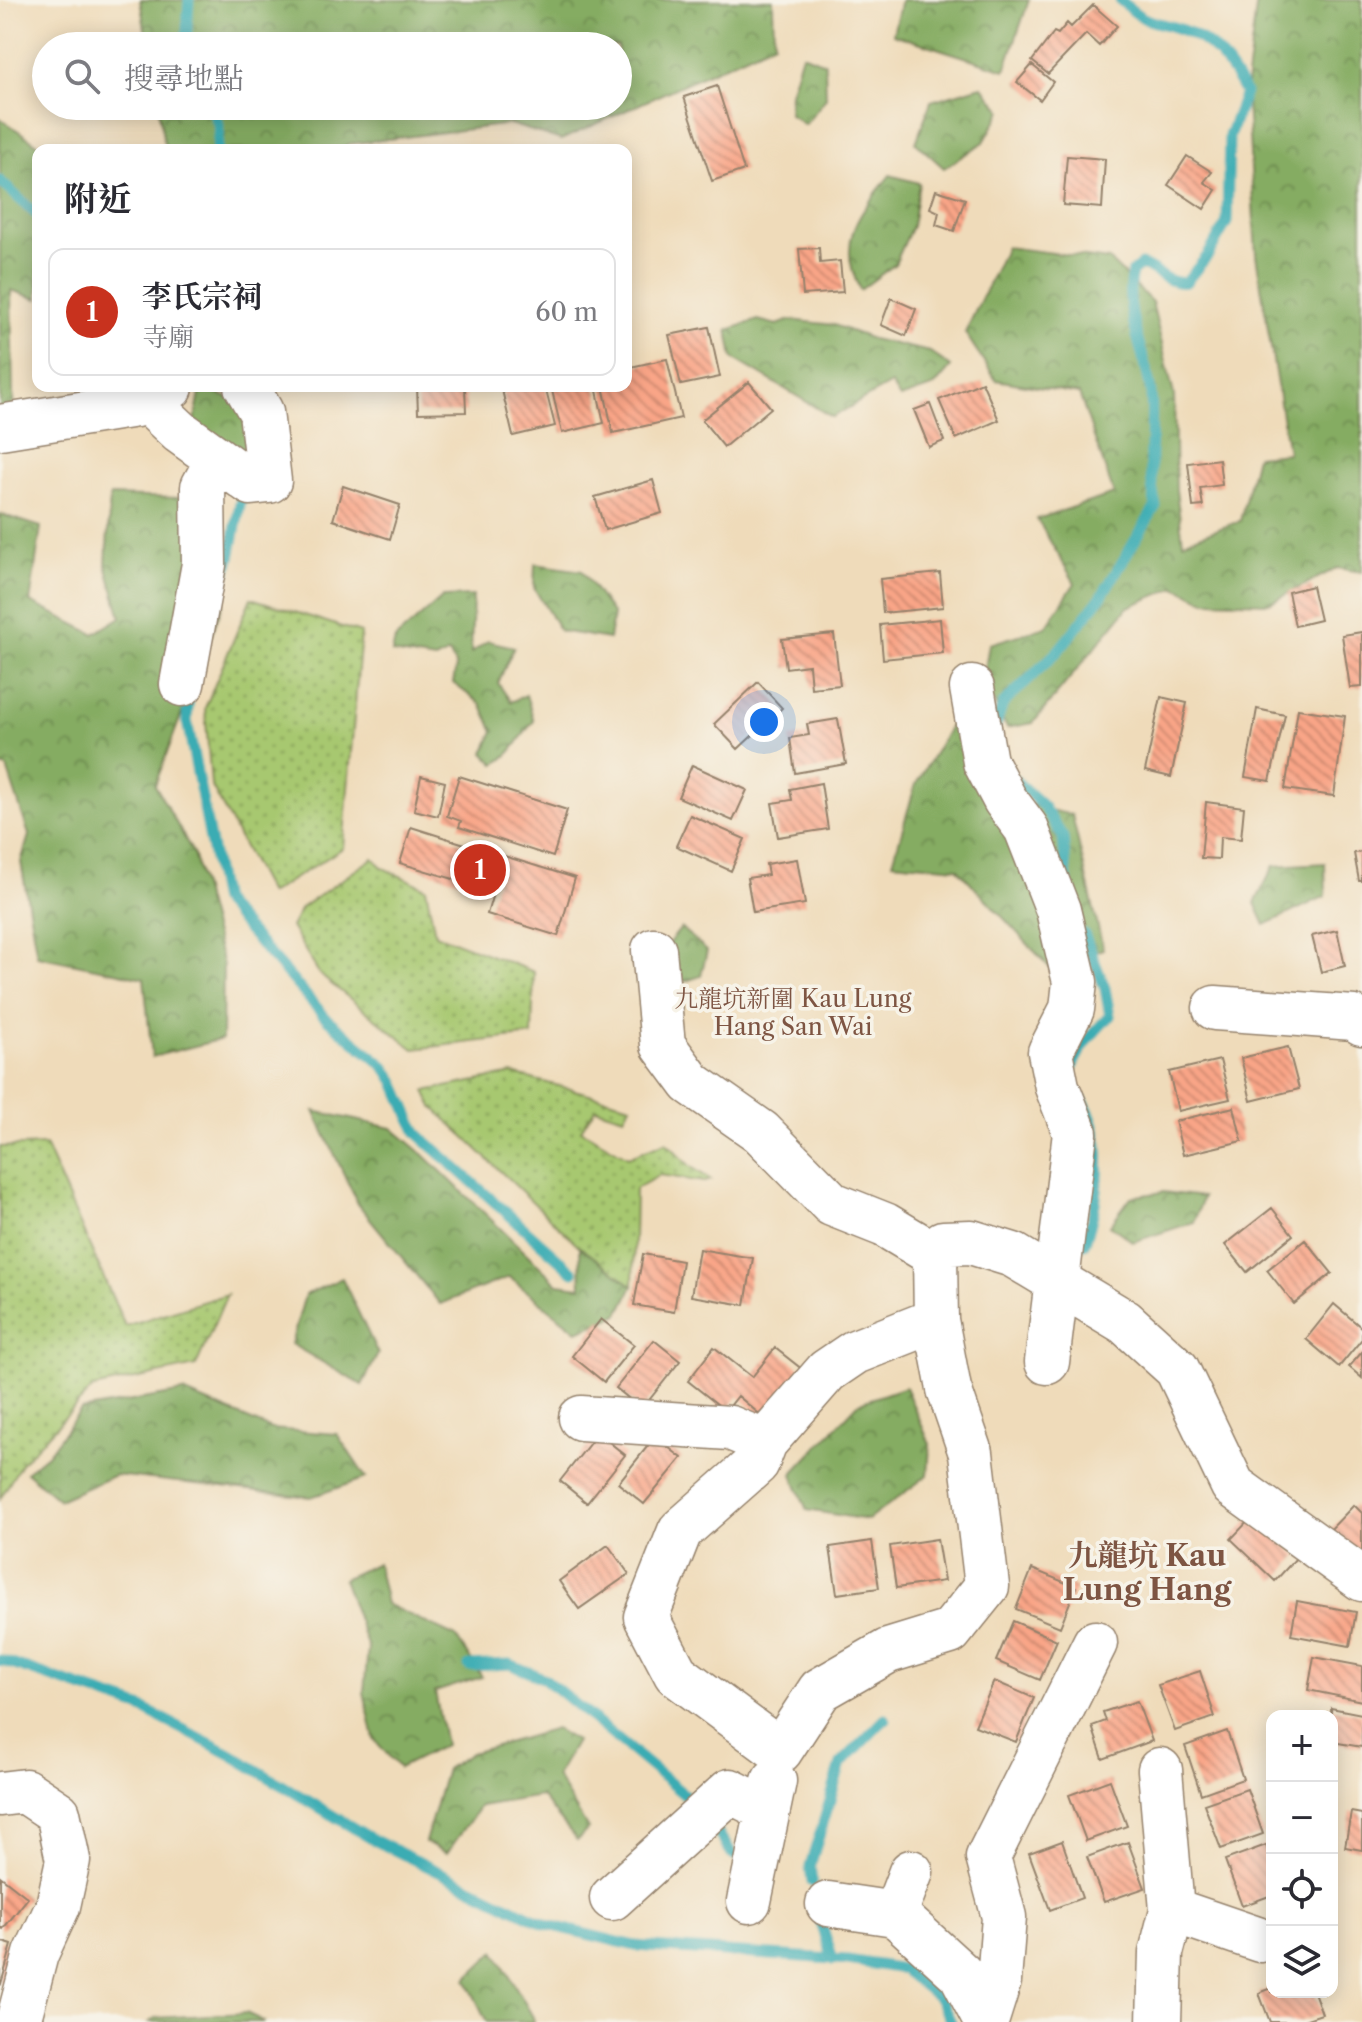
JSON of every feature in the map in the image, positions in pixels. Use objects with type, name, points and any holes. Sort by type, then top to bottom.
[{"type":"street","points":[[0,427],[136,405],[160,393],[217,461],[251,483],[269,481],[261,412],[249,392]]},
{"type":"street","points":[[182,684],[204,564],[203,487],[217,461]]},
{"type":"street","points":[[972,688],[985,762],[1005,800],[1026,828],[1058,910],[1075,982],[1072,1009],[1050,1052],[1057,1087],[1075,1133],[1047,1362]]},
{"type":"street","points":[[654,950],[663,1045],[691,1083],[761,1132],[832,1204],[885,1225],[935,1255]]},
{"type":"street","points":[[1215,1008],[1354,1018],[1362,1023]]},
{"type":"street","points":[[749,1901],[780,1751],[820,1690],[888,1651],[950,1632],[987,1586],[971,1453],[949,1389],[936,1320],[935,1255],[943,1243],[971,1242],[1013,1255],[1125,1322],[1177,1369],[1233,1486],[1362,1579]]},
{"type":"street","points":[[780,1751],[676,1674],[646,1617],[680,1531],[757,1463],[765,1442],[827,1371],[855,1352],[936,1320]]},
{"type":"street","points":[[581,1418],[730,1428],[765,1442]]},
{"type":"street","points":[[986,2022],[999,1981],[1004,1917],[988,1857],[1095,1643]]},
{"type":"street","points":[[1159,2022],[1161,1953],[1172,1910],[1160,1770]]},
{"type":"street","points":[[0,1794],[25,1791],[58,1813],[68,1860],[58,1906],[36,1954],[15,2022],[0,2019]]},
{"type":"street","points":[[612,1898],[730,1791],[768,1810]]},
{"type":"street","points":[[895,1914],[911,1872]]},
{"type":"street","points":[[828,1904],[895,1914],[961,1974],[986,2022]]},
{"type":"street","points":[[1172,1910],[1260,1940]]},
{"type":"green space","points":[[140,0],[773,0],[774,43],[632,108],[632,32],[146,32]]},
{"type":"green space","points":[[901,0],[1029,0],[1005,70],[893,34]]},
{"type":"green space","points":[[1257,0],[1362,0],[1362,572],[1337,568],[1269,603],[1206,601],[1176,587],[1128,607],[1033,723],[1007,728],[983,681],[989,644],[1046,627],[1075,583],[1037,519],[1114,494],[1079,394],[996,380],[965,333],[1006,247],[1109,260],[1152,302],[1174,395],[1176,490],[1183,542],[1240,521],[1256,456],[1288,453],[1256,255],[1246,85]]},
{"type":"green space","points":[[802,54],[825,63],[826,98],[805,125],[789,114],[790,93]]},
{"type":"green space","points":[[982,86],[1002,110],[984,142],[944,168],[916,143],[931,101]]},
{"type":"green space","points":[[0,118],[37,144],[32,144],[32,297],[11,290],[14,442],[0,446]]},
{"type":"green space","points":[[160,120],[605,120],[561,140],[510,124],[348,144],[164,144]]},
{"type":"green space","points":[[890,175],[919,183],[912,226],[895,264],[860,290],[850,256],[854,228]]},
{"type":"green space","points":[[758,320],[777,325],[791,320],[834,325],[872,339],[930,352],[951,367],[935,386],[900,398],[891,384],[832,417],[733,358],[728,330]]},
{"type":"green space","points":[[200,392],[212,392],[268,412],[270,460],[217,474],[205,582],[223,604],[155,785],[193,853],[223,965],[222,1039],[152,1057],[144,978],[37,956],[21,862],[29,835],[7,768],[0,766],[0,514],[41,527],[30,602],[94,634],[121,617],[106,565],[110,496],[181,498],[206,457],[192,436]]},
{"type":"green space","points":[[535,564],[582,571],[613,615],[609,639],[560,631],[534,588]]},
{"type":"green space","points":[[473,596],[471,653],[488,641],[514,647],[498,683],[511,702],[526,695],[534,721],[512,750],[495,764],[484,753],[494,731],[481,704],[453,683],[456,667],[449,653],[435,660],[392,653],[395,639],[443,597]]},
{"type":"green space","points":[[251,598],[361,633],[343,848],[269,894],[211,785],[205,708]]},
{"type":"green space","points":[[953,721],[982,794],[1072,815],[1103,949],[1052,970],[957,868],[893,862],[915,786]]},
{"type":"green space","points":[[373,858],[383,868],[426,888],[435,934],[534,972],[532,1035],[414,1049],[320,975],[291,927],[301,908]]},
{"type":"green space","points":[[1325,863],[1326,896],[1265,925],[1255,903],[1274,866]]},
{"type":"green space","points":[[681,928],[707,951],[701,976],[671,986],[664,949]]},
{"type":"green space","points":[[513,1074],[631,1105],[624,1117],[595,1108],[581,1130],[628,1157],[666,1142],[690,1166],[711,1180],[704,1182],[660,1175],[635,1189],[633,1286],[580,1247],[433,1107],[425,1091]]},
{"type":"green space","points":[[314,1111],[392,1128],[558,1284],[581,1287],[580,1247],[633,1286],[619,1314],[577,1331],[509,1277],[440,1304],[358,1204]]},
{"type":"green space","points":[[45,1145],[125,1326],[227,1294],[196,1366],[93,1388],[22,1462],[0,1499],[0,1147]]},
{"type":"green space","points":[[1163,1192],[1203,1197],[1194,1222],[1133,1242],[1110,1225],[1131,1197]]},
{"type":"green space","points":[[342,1278],[378,1354],[362,1385],[291,1344],[305,1295]]},
{"type":"green space","points":[[905,1387],[930,1444],[928,1475],[868,1520],[807,1510],[792,1474],[859,1403]]},
{"type":"green space","points":[[183,1392],[271,1429],[337,1434],[366,1478],[311,1497],[115,1475],[59,1500],[26,1472],[47,1455],[81,1410]]},
{"type":"green space","points":[[377,1563],[386,1604],[456,1637],[482,1677],[435,1692],[445,1745],[399,1768],[374,1739],[364,1692],[368,1648],[343,1579]]},
{"type":"green space","points":[[555,1729],[576,1741],[556,1776],[588,1829],[577,1840],[541,1796],[480,1806],[447,1853],[425,1842],[446,1769],[471,1753]]},
{"type":"green space","points":[[495,1951],[534,2022],[487,2022],[466,1979]]},
{"type":"green space","points":[[246,2013],[265,2022],[150,2022],[155,2018]]},
{"type":"building","points":[[1093,5],[1117,26],[1099,46],[1086,34],[1048,74],[1032,61],[1054,32],[1058,34],[1067,23],[1071,27]]},
{"type":"building","points":[[1032,65],[1053,82],[1040,100],[1017,82]]},
{"type":"building","points":[[717,86],[744,170],[712,181],[684,97]]},
{"type":"building","points":[[1067,156],[1105,159],[1102,208],[1063,205]]},
{"type":"building","points":[[1187,156],[1212,172],[1204,182],[1216,190],[1204,209],[1168,185]]},
{"type":"building","points":[[936,190],[965,199],[954,231],[936,225],[939,212],[930,208]]},
{"type":"building","points":[[819,248],[820,263],[840,261],[843,292],[803,295],[799,249]]},
{"type":"building","points":[[891,298],[916,309],[906,336],[881,325]]},
{"type":"building","points":[[709,327],[720,377],[681,385],[669,335]]},
{"type":"building","points":[[667,359],[681,418],[613,433],[604,392],[632,392],[632,367]]},
{"type":"building","points":[[749,382],[771,408],[724,447],[702,420]]},
{"type":"building","points":[[982,382],[999,420],[956,439],[939,400]]},
{"type":"building","points":[[417,392],[465,392],[466,412],[418,413]]},
{"type":"building","points":[[502,392],[546,392],[555,426],[513,436]]},
{"type":"building","points":[[552,392],[597,392],[604,423],[562,433]]},
{"type":"building","points":[[930,404],[944,441],[929,447],[914,410]]},
{"type":"building","points":[[1219,459],[1222,485],[1200,488],[1203,506],[1193,507],[1188,463]]},
{"type":"building","points":[[653,480],[662,513],[605,530],[595,497]]},
{"type":"building","points":[[343,486],[400,505],[390,539],[333,520]]},
{"type":"building","points":[[940,573],[943,607],[883,613],[880,579]]},
{"type":"building","points":[[1312,586],[1320,620],[1295,626],[1288,592]]},
{"type":"building","points":[[940,619],[943,653],[883,659],[880,625]]},
{"type":"building","points":[[1362,632],[1362,687],[1350,688],[1342,635]]},
{"type":"building","points":[[834,634],[840,685],[811,688],[809,665],[786,668],[782,639]]},
{"type":"building","points":[[758,682],[782,708],[738,749],[714,724]]},
{"type":"building","points":[[1161,697],[1187,703],[1171,777],[1145,771]]},
{"type":"building","points":[[1257,709],[1285,715],[1270,781],[1245,777]]},
{"type":"building","points":[[1298,709],[1345,716],[1334,796],[1285,789]]},
{"type":"building","points":[[838,719],[846,764],[795,773],[790,738],[809,735],[807,724]]},
{"type":"building","points":[[692,765],[747,790],[733,821],[678,797]]},
{"type":"building","points":[[421,776],[445,782],[438,816],[414,810]]},
{"type":"building","points":[[459,776],[567,810],[553,857],[459,827],[461,821],[447,816]]},
{"type":"building","points":[[821,783],[828,829],[778,837],[772,803],[792,800],[790,789]]},
{"type":"building","points":[[1206,802],[1244,807],[1241,839],[1220,837],[1219,859],[1201,858]]},
{"type":"building","points":[[690,815],[745,839],[731,871],[676,846]]},
{"type":"building","points":[[411,827],[471,846],[460,881],[400,863]]},
{"type":"building","points":[[476,850],[495,856],[485,891],[465,885]]},
{"type":"building","points":[[1362,852],[1362,881],[1359,881],[1354,853]]},
{"type":"building","points":[[504,856],[575,878],[558,936],[487,914]]},
{"type":"building","points":[[797,859],[805,904],[753,912],[747,878],[768,875],[766,864]]},
{"type":"building","points":[[1337,930],[1345,966],[1321,972],[1312,936]]},
{"type":"building","points":[[1288,1047],[1299,1089],[1251,1101],[1241,1058]]},
{"type":"building","points":[[1220,1060],[1230,1099],[1178,1111],[1169,1072]]},
{"type":"building","points":[[1234,1107],[1242,1141],[1183,1155],[1175,1121]]},
{"type":"building","points":[[1272,1208],[1293,1235],[1247,1272],[1225,1245]]},
{"type":"building","points":[[1305,1240],[1332,1273],[1294,1304],[1267,1270]]},
{"type":"building","points":[[699,1249],[753,1258],[745,1305],[691,1296]]},
{"type":"building","points":[[643,1254],[682,1261],[674,1312],[634,1305]]},
{"type":"building","points":[[1334,1304],[1362,1328],[1362,1339],[1339,1367],[1306,1339]]},
{"type":"building","points":[[601,1319],[634,1345],[604,1382],[572,1356]]},
{"type":"building","points":[[654,1340],[680,1361],[642,1409],[616,1388]]},
{"type":"building","points":[[714,1347],[752,1377],[775,1348],[803,1370],[764,1418],[738,1396],[726,1411],[688,1381]]},
{"type":"building","points":[[1362,1352],[1362,1378],[1349,1367]]},
{"type":"building","points":[[598,1433],[625,1455],[587,1503],[560,1481]]},
{"type":"building","points":[[655,1437],[682,1458],[644,1504],[618,1483]]},
{"type":"building","points":[[1354,1505],[1362,1513],[1362,1569],[1326,1534]]},
{"type":"building","points":[[1254,1515],[1298,1556],[1275,1581],[1231,1539]]},
{"type":"building","points":[[937,1539],[944,1581],[896,1588],[890,1546]]},
{"type":"building","points":[[872,1541],[879,1588],[837,1594],[830,1547]]},
{"type":"building","points":[[608,1545],[629,1574],[579,1609],[559,1581]]},
{"type":"building","points":[[1032,1569],[1076,1587],[1060,1627],[1016,1609]]},
{"type":"building","points":[[1297,1601],[1356,1612],[1350,1646],[1291,1635]]},
{"type":"building","points":[[1013,1621],[1057,1640],[1040,1680],[996,1661]]},
{"type":"building","points":[[1314,1657],[1362,1666],[1362,1701],[1308,1690]]},
{"type":"building","points":[[1200,1671],[1215,1717],[1175,1731],[1158,1685]]},
{"type":"building","points":[[994,1681],[1034,1698],[1016,1742],[975,1726]]},
{"type":"building","points":[[1137,1701],[1152,1741],[1103,1759],[1092,1726],[1106,1721],[1103,1712]]},
{"type":"building","points":[[1331,1708],[1362,1714],[1362,1747],[1338,1743],[1338,1710]]},
{"type":"building","points":[[1227,1731],[1243,1779],[1201,1794],[1185,1746]]},
{"type":"building","points":[[1110,1780],[1127,1826],[1086,1841],[1069,1795]]},
{"type":"building","points":[[1247,1789],[1263,1834],[1221,1849],[1204,1804]]},
{"type":"building","points":[[1351,1812],[1362,1814],[1362,1850],[1345,1847]]},
{"type":"building","points":[[1062,1841],[1082,1898],[1050,1910],[1029,1853]]},
{"type":"building","points":[[1128,1842],[1145,1888],[1104,1902],[1087,1857]]},
{"type":"building","points":[[1266,1845],[1266,1897],[1242,1906],[1225,1860]]},
{"type":"building","points":[[0,1876],[28,1898],[3,1929],[0,1927]]},
{"type":"building","points":[[0,1941],[12,1945],[1,1984],[0,1983]]},
{"type":"building","points":[[1266,1990],[1266,1998],[1316,1998],[1322,2014],[1298,2022],[1270,2022],[1259,1993]]},
{"type":"waterway","points":[[187,32],[189,0]]},
{"type":"waterway","points":[[995,728],[1003,704],[1058,651],[1101,597],[1156,506],[1151,478],[1151,394],[1130,302],[1132,272],[1141,265],[1168,279],[1186,282],[1208,255],[1227,222],[1229,136],[1245,93],[1233,72],[1211,46],[1180,29],[1143,18],[1120,0]]},
{"type":"waterway","points":[[217,120],[218,144]]},
{"type":"waterway","points":[[0,181],[32,210]]},
{"type":"waterway","points":[[218,596],[230,558],[243,488]]},
{"type":"waterway","points":[[189,692],[187,721],[222,901],[327,1019],[383,1065],[394,1080],[417,1133],[573,1272]]},
{"type":"waterway","points":[[1015,780],[1043,806],[1063,837],[1067,880]]},
{"type":"waterway","points":[[1069,1075],[1086,1043],[1110,1016],[1105,988],[1084,934]]},
{"type":"waterway","points":[[1082,1100],[1090,1115],[1098,1151],[1097,1191],[1084,1244]]},
{"type":"waterway","points":[[0,1660],[140,1707],[230,1754],[372,1839],[545,1924],[635,1946],[848,1960],[903,1969],[940,1999],[951,2022]]},
{"type":"waterway","points":[[469,1666],[510,1664],[545,1679],[698,1806]]},
{"type":"waterway","points":[[812,1882],[810,1866],[841,1764],[885,1719]]},
{"type":"waterway","points":[[709,1820],[733,1855]]},
{"type":"waterway","points":[[818,1913],[833,1960]]},
{"type":"place","name":"李氏宗祠","points":[[480,870]]},
{"type":"district","name":"九龍坑新圍 Kau Lung Hang San Wai","points":[[793,1012]]},
{"type":"district","name":"九龍坑 Kau Lung Hang","points":[[1147,1572]]}]
